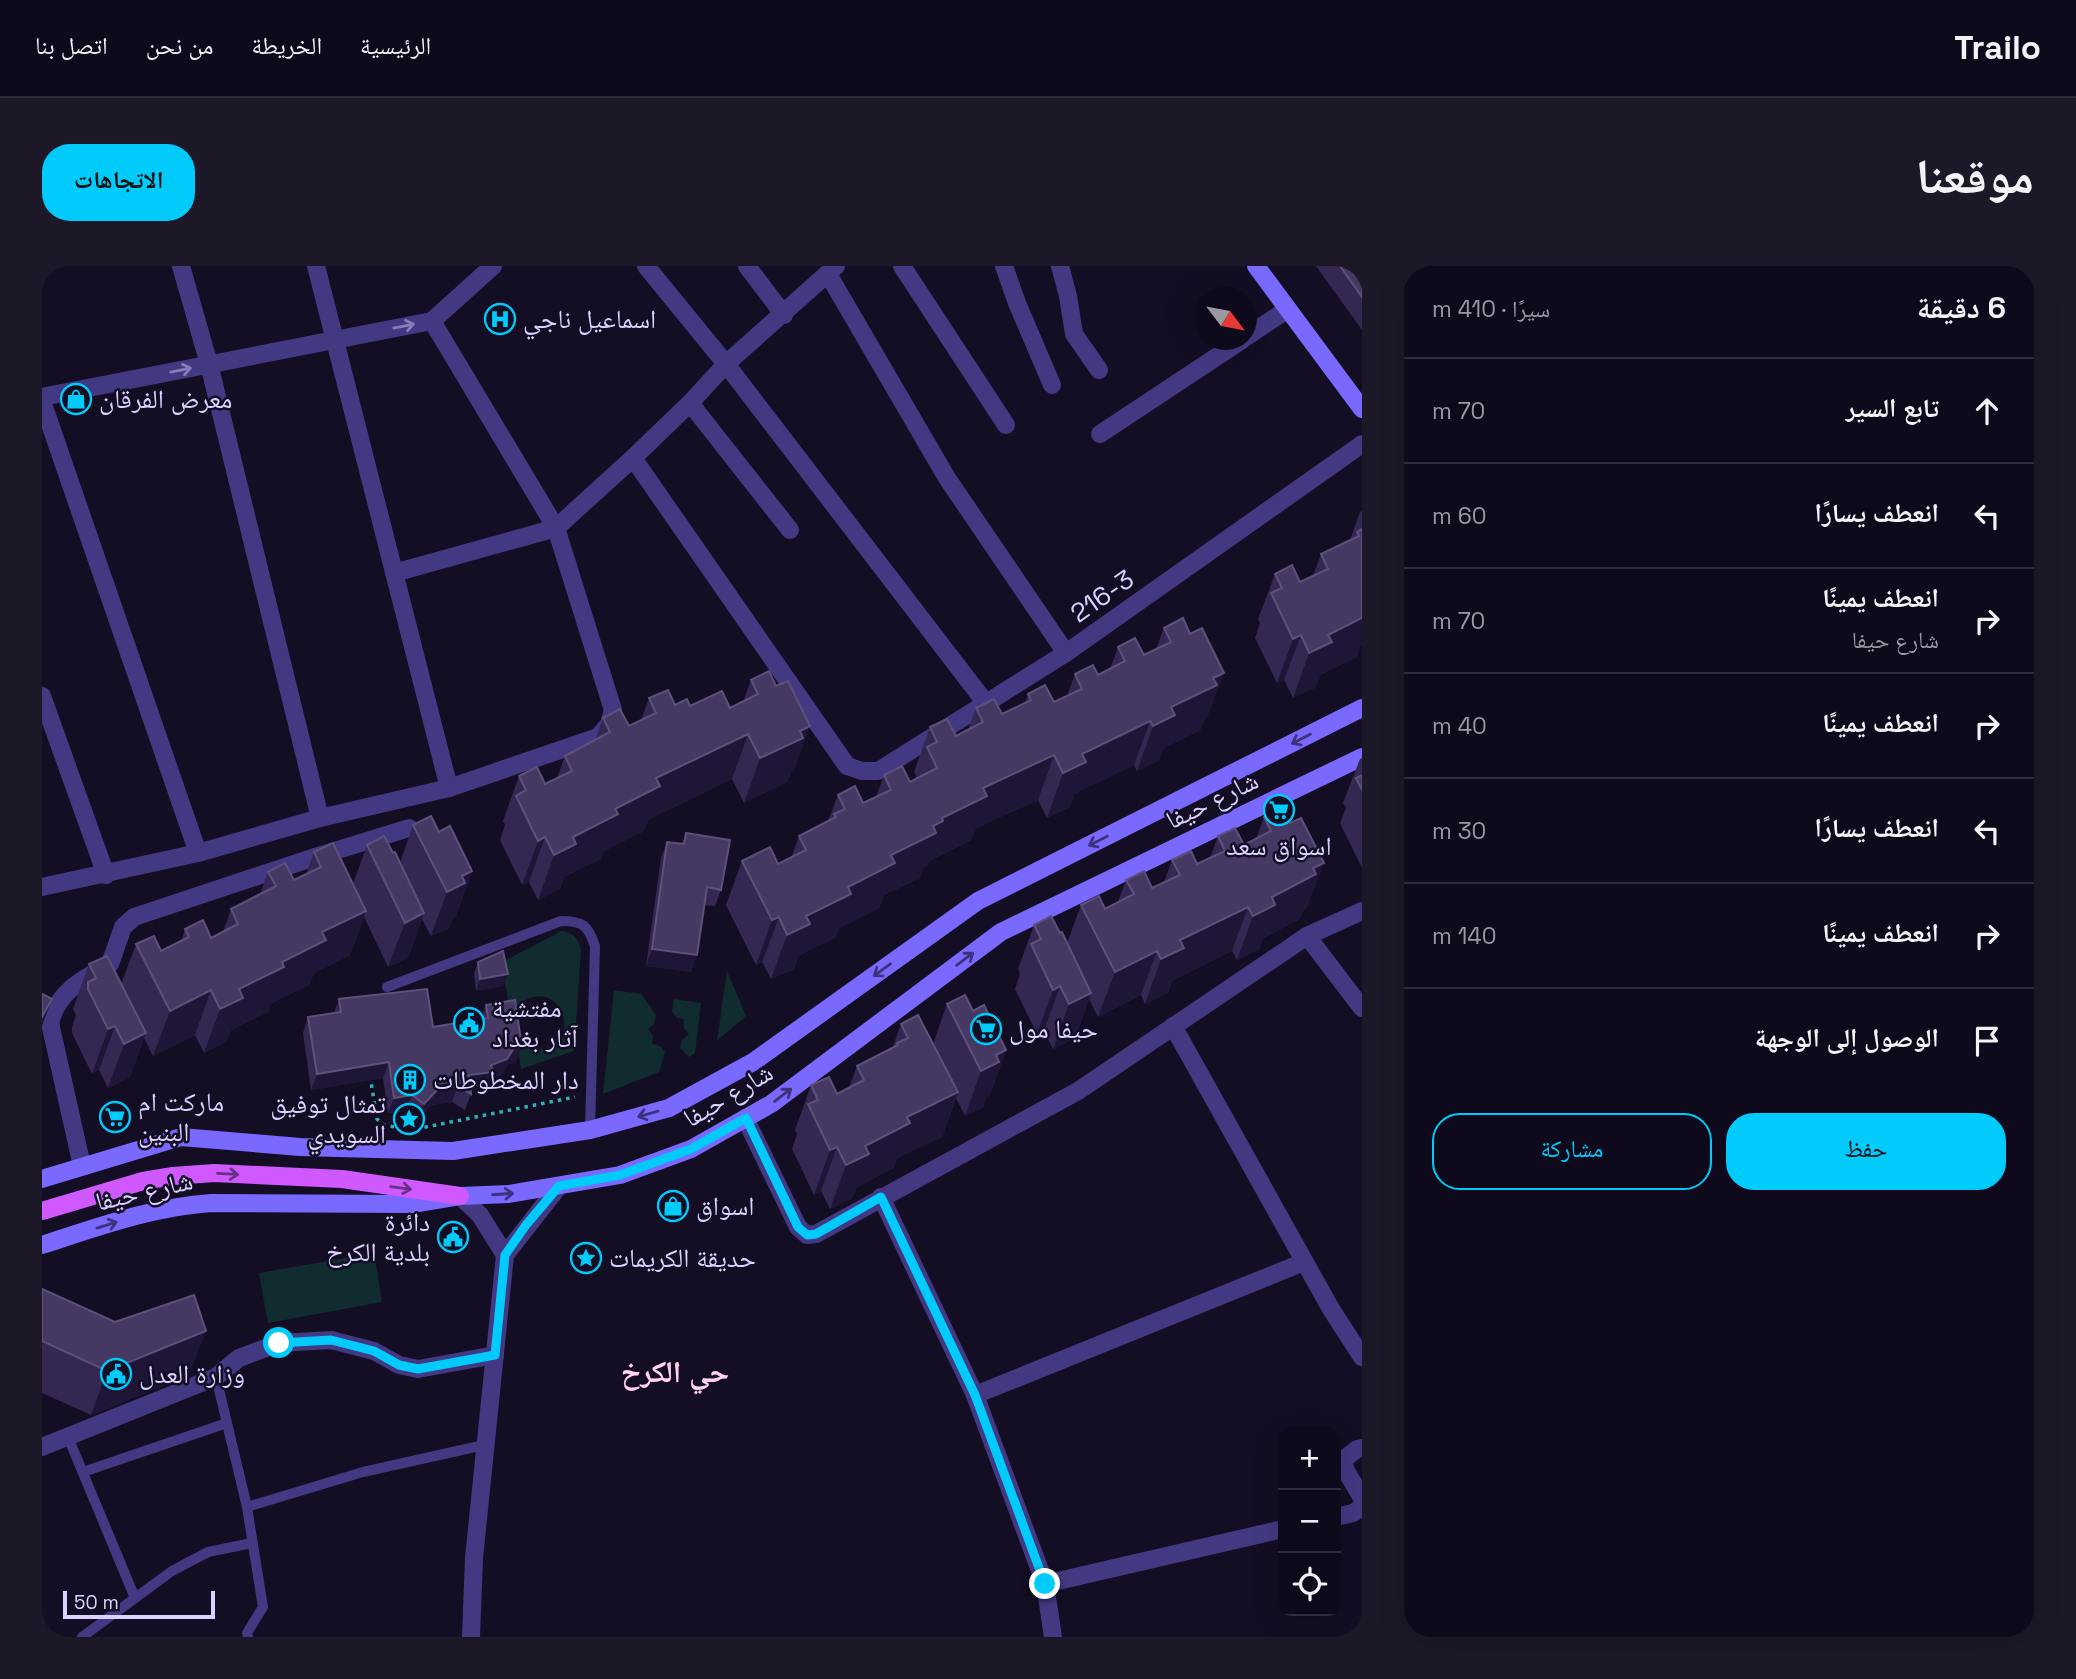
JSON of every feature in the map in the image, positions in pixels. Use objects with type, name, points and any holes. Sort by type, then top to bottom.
[{"type":"main road","points":[[1256,266],[1362,409]]},
{"type":"main road","name":"شارع حيفا","points":[[42,1179],[181,1137],[300,1147],[453,1151],[590,1130],[668,1108],[753,1062],[978,901],[1362,708]]},
{"type":"main road","name":"شارع حيفا","points":[[42,1245],[154,1210],[184,1205],[412,1204],[460,1196],[509,1194],[620,1175],[691,1149],[771,1104],[1001,932],[1362,757]]},
{"type":"main road","points":[[42,1211],[143,1181],[214,1173],[342,1179],[460,1196]]},
{"type":"street","points":[[181,266],[209,364],[320,818]]},
{"type":"street","points":[[316,266],[449,788]]},
{"type":"street","points":[[198,853],[42,399],[432,321],[493,266]]},
{"type":"street","points":[[646,266],[726,364],[985,702]]},
{"type":"street","points":[[747,266],[784,315]]},
{"type":"street","points":[[902,266],[1006,425]]},
{"type":"street","points":[[1004,266],[1052,385]]},
{"type":"street","points":[[1060,266],[1074,334],[1099,370]]},
{"type":"street","points":[[394,573],[555,528],[634,458],[726,364],[832,270],[947,478],[1066,653]]},
{"type":"street","points":[[1257,330],[1288,309]]},
{"type":"street","points":[[42,887],[198,853],[320,818],[449,788],[598,737],[608,724],[613,710],[555,528],[432,321]]},
{"type":"street","points":[[1100,434],[1227,350]]},
{"type":"street","points":[[690,403],[790,530]]},
{"type":"street","name":"216-3","points":[[634,458],[846,766],[862,771],[878,771],[1066,653],[1362,444]]},
{"type":"street","points":[[42,696],[106,874]]},
{"type":"street","points":[[50,1023],[54,1008],[74,984],[110,964],[123,927],[134,918],[409,828]]},
{"type":"street","points":[[746,1118],[798,1227],[807,1235],[816,1234],[1078,1091],[1307,936],[1362,911]]},
{"type":"street","points":[[1307,936],[1362,1008]]},
{"type":"street","points":[[42,1005],[50,1023],[82,1166]]},
{"type":"street","points":[[1173,1026],[1304,1262],[1362,1357]]},
{"type":"street","points":[[471,1637],[474,1558],[484,1445],[505,1255],[559,1186]]},
{"type":"street","points":[[460,1196],[480,1215],[505,1255]]},
{"type":"street","points":[[881,1197],[975,1395],[1045,1584],[1053,1637]]},
{"type":"street","points":[[975,1395],[1304,1262]]},
{"type":"street","points":[[42,1447],[216,1377],[239,1358],[279,1343],[331,1340],[374,1351],[399,1365],[418,1369],[495,1355]]},
{"type":"street","points":[[1362,1448],[1343,1460],[1346,1471],[1362,1498]]},
{"type":"street","points":[[1341,1516],[1362,1507]]},
{"type":"street","points":[[1045,1584],[1278,1530]]},
{"type":"lane","points":[[387,987],[561,921],[578,921],[590,930],[595,946],[590,1130]]},
{"type":"lane","points":[[216,1377],[247,1507],[264,1607],[247,1633],[248,1637]]},
{"type":"lane","points":[[83,1472],[227,1423]]},
{"type":"lane","points":[[68,1437],[135,1598]]},
{"type":"lane","points":[[247,1507],[362,1472],[484,1445]]},
{"type":"lane","points":[[82,1637],[172,1571],[208,1552],[252,1543]]},
{"type":"path","points":[[369,1068],[377,1119],[384,1125],[400,1128],[426,1127],[591,1094]]},
{"type":"green space","points":[[561,931],[574,936],[581,950],[574,1051],[521,1069],[516,1038],[529,1048],[545,1048],[558,1041],[564,1018],[551,999],[539,996],[526,1000],[511,1013],[501,963]]},
{"type":"green space","points":[[727,971],[746,1016],[717,1041]]},
{"type":"green space","points":[[614,990],[641,994],[656,1015],[654,1024],[648,1029],[653,1036],[652,1044],[660,1046],[665,1052],[659,1072],[603,1094]]},
{"type":"green space","points":[[674,999],[701,1003],[695,1053],[689,1057],[680,1048],[682,1040],[689,1034],[683,1027],[684,1019],[677,1018],[672,1011]]},
{"type":"green space","points":[[374,1253],[382,1302],[268,1323],[259,1273]]},
{"type":"building","points":[[1340,266],[1362,266],[1362,297]]},
{"type":"building","points":[[1362,529],[1362,618],[1328,635],[1332,642],[1309,653],[1301,635],[1293,639],[1271,593],[1282,588],[1275,574],[1292,565],[1300,582],[1328,569],[1321,554],[1359,536],[1357,532]]},
{"type":"building","points":[[1183,618],[1190,634],[1202,628],[1224,673],[1213,678],[1217,685],[1171,707],[1175,715],[1153,726],[1150,721],[1082,754],[1086,762],[1063,773],[1054,755],[983,788],[987,796],[942,818],[943,821],[933,826],[936,833],[891,855],[895,863],[848,887],[851,894],[806,916],[810,924],[787,935],[779,917],[772,920],[742,861],[770,847],[778,864],[806,850],[799,836],[836,817],[834,814],[845,809],[838,795],[855,786],[863,803],[891,790],[884,775],[902,766],[910,782],[937,768],[927,747],[937,742],[930,727],[947,719],[956,736],[983,722],[976,708],[994,699],[1002,714],[1031,700],[1028,694],[1045,685],[1054,702],[1082,689],[1075,674],[1093,665],[1098,675],[1125,661],[1118,647],[1135,638],[1144,655],[1171,642],[1164,628]]},
{"type":"building","points":[[769,671],[776,686],[788,681],[810,726],[800,731],[803,738],[760,758],[748,734],[656,778],[660,786],[615,809],[618,814],[573,837],[576,844],[554,855],[545,837],[538,841],[516,796],[526,790],[519,776],[537,767],[545,784],[572,771],[565,756],[610,732],[603,718],[620,709],[629,726],[656,713],[649,698],[668,690],[675,705],[687,699],[690,706],[722,691],[730,708],[758,694],[751,680]]},
{"type":"building","points":[[1362,775],[1362,790],[1356,778]]},
{"type":"building","points":[[1283,808],[1290,823],[1301,818],[1324,863],[1313,868],[1316,874],[1272,897],[1275,905],[1253,916],[1248,907],[1180,940],[1184,948],[1161,959],[1157,951],[1115,972],[1081,905],[1099,896],[1105,909],[1134,894],[1126,880],[1144,871],[1152,888],[1180,875],[1172,860],[1191,851],[1197,864],[1225,851],[1218,836],[1235,828],[1244,845],[1271,831],[1264,817]]},
{"type":"building","points":[[431,816],[439,832],[450,826],[472,871],[462,876],[465,883],[447,892],[413,825]]},
{"type":"building","points":[[686,833],[730,840],[721,890],[707,887],[697,955],[652,949],[667,842],[684,844]]},
{"type":"building","points":[[384,836],[393,853],[395,852],[424,913],[405,923],[367,845]]},
{"type":"building","points":[[333,843],[366,911],[322,932],[326,940],[282,962],[284,967],[239,989],[243,998],[220,1009],[211,990],[170,1011],[136,944],[154,936],[161,951],[189,937],[185,929],[203,920],[211,938],[238,924],[231,909],[276,886],[268,872],[285,863],[294,880],[321,867],[314,852]]},
{"type":"building","points":[[1051,916],[1060,933],[1062,932],[1091,993],[1069,1004],[1060,986],[1053,990],[1031,944],[1041,939],[1034,925]]},
{"type":"building","points":[[503,951],[508,974],[480,979],[478,962]]},
{"type":"building","points":[[107,956],[146,1033],[124,1044],[115,1026],[108,1029],[88,989],[88,982],[96,978],[89,964]]},
{"type":"building","points":[[427,989],[433,1027],[488,1018],[486,1005],[515,1000],[522,1047],[514,1048],[507,1059],[491,1065],[493,1072],[469,1075],[471,1094],[458,1086],[438,1089],[424,1104],[412,1095],[394,1098],[389,1062],[317,1074],[308,1017],[341,1012],[339,999]]},
{"type":"building","points":[[42,994],[52,999],[42,1017]]},
{"type":"building","points":[[965,995],[973,1011],[984,1005],[1006,1050],[996,1055],[999,1062],[981,1071],[947,1004]]},
{"type":"building","points":[[918,1015],[958,1092],[907,1117],[910,1123],[865,1146],[869,1154],[846,1165],[837,1147],[830,1150],[808,1104],[818,1100],[811,1085],[829,1077],[837,1094],[864,1080],[857,1066],[908,1038],[901,1024]]},
{"type":"building","points":[[42,1289],[115,1322],[194,1295],[206,1331],[107,1371],[42,1341]]},
{"type":"place","name":"اسماعيل ناجي","points":[[500,319]]},
{"type":"place","name":"معرض الفرقان","points":[[76,399]]},
{"type":"place","name":"اسواق سعد","points":[[1279,810]]},
{"type":"place","name":"مفتشية آثار بغداد","points":[[469,1023]]},
{"type":"place","name":"حيفا مول","points":[[986,1029]]},
{"type":"place","name":"دار المخطوطات","points":[[410,1080]]},
{"type":"place","name":"ماركت ام البنين","points":[[115,1117]]},
{"type":"place","name":"تمثال توفيق السويدي","points":[[409,1119]]},
{"type":"place","name":"اسواق","points":[[673,1206]]},
{"type":"place","name":"دائرة بلدية الكرخ","points":[[453,1237]]},
{"type":"place","name":"حديقة الكريمات","points":[[586,1258]]},
{"type":"place","name":"وزارة العدل","points":[[116,1374]]},
{"type":"district","name":"حي الكرخ","points":[[675,1371]]},
{"type":"route","points":[[279,1343],[331,1340],[374,1351],[399,1365],[418,1369],[495,1355],[505,1255],[559,1186],[620,1175],[691,1149],[746,1118],[798,1227],[807,1235],[816,1234],[881,1197],[975,1395],[1045,1584]]}]
